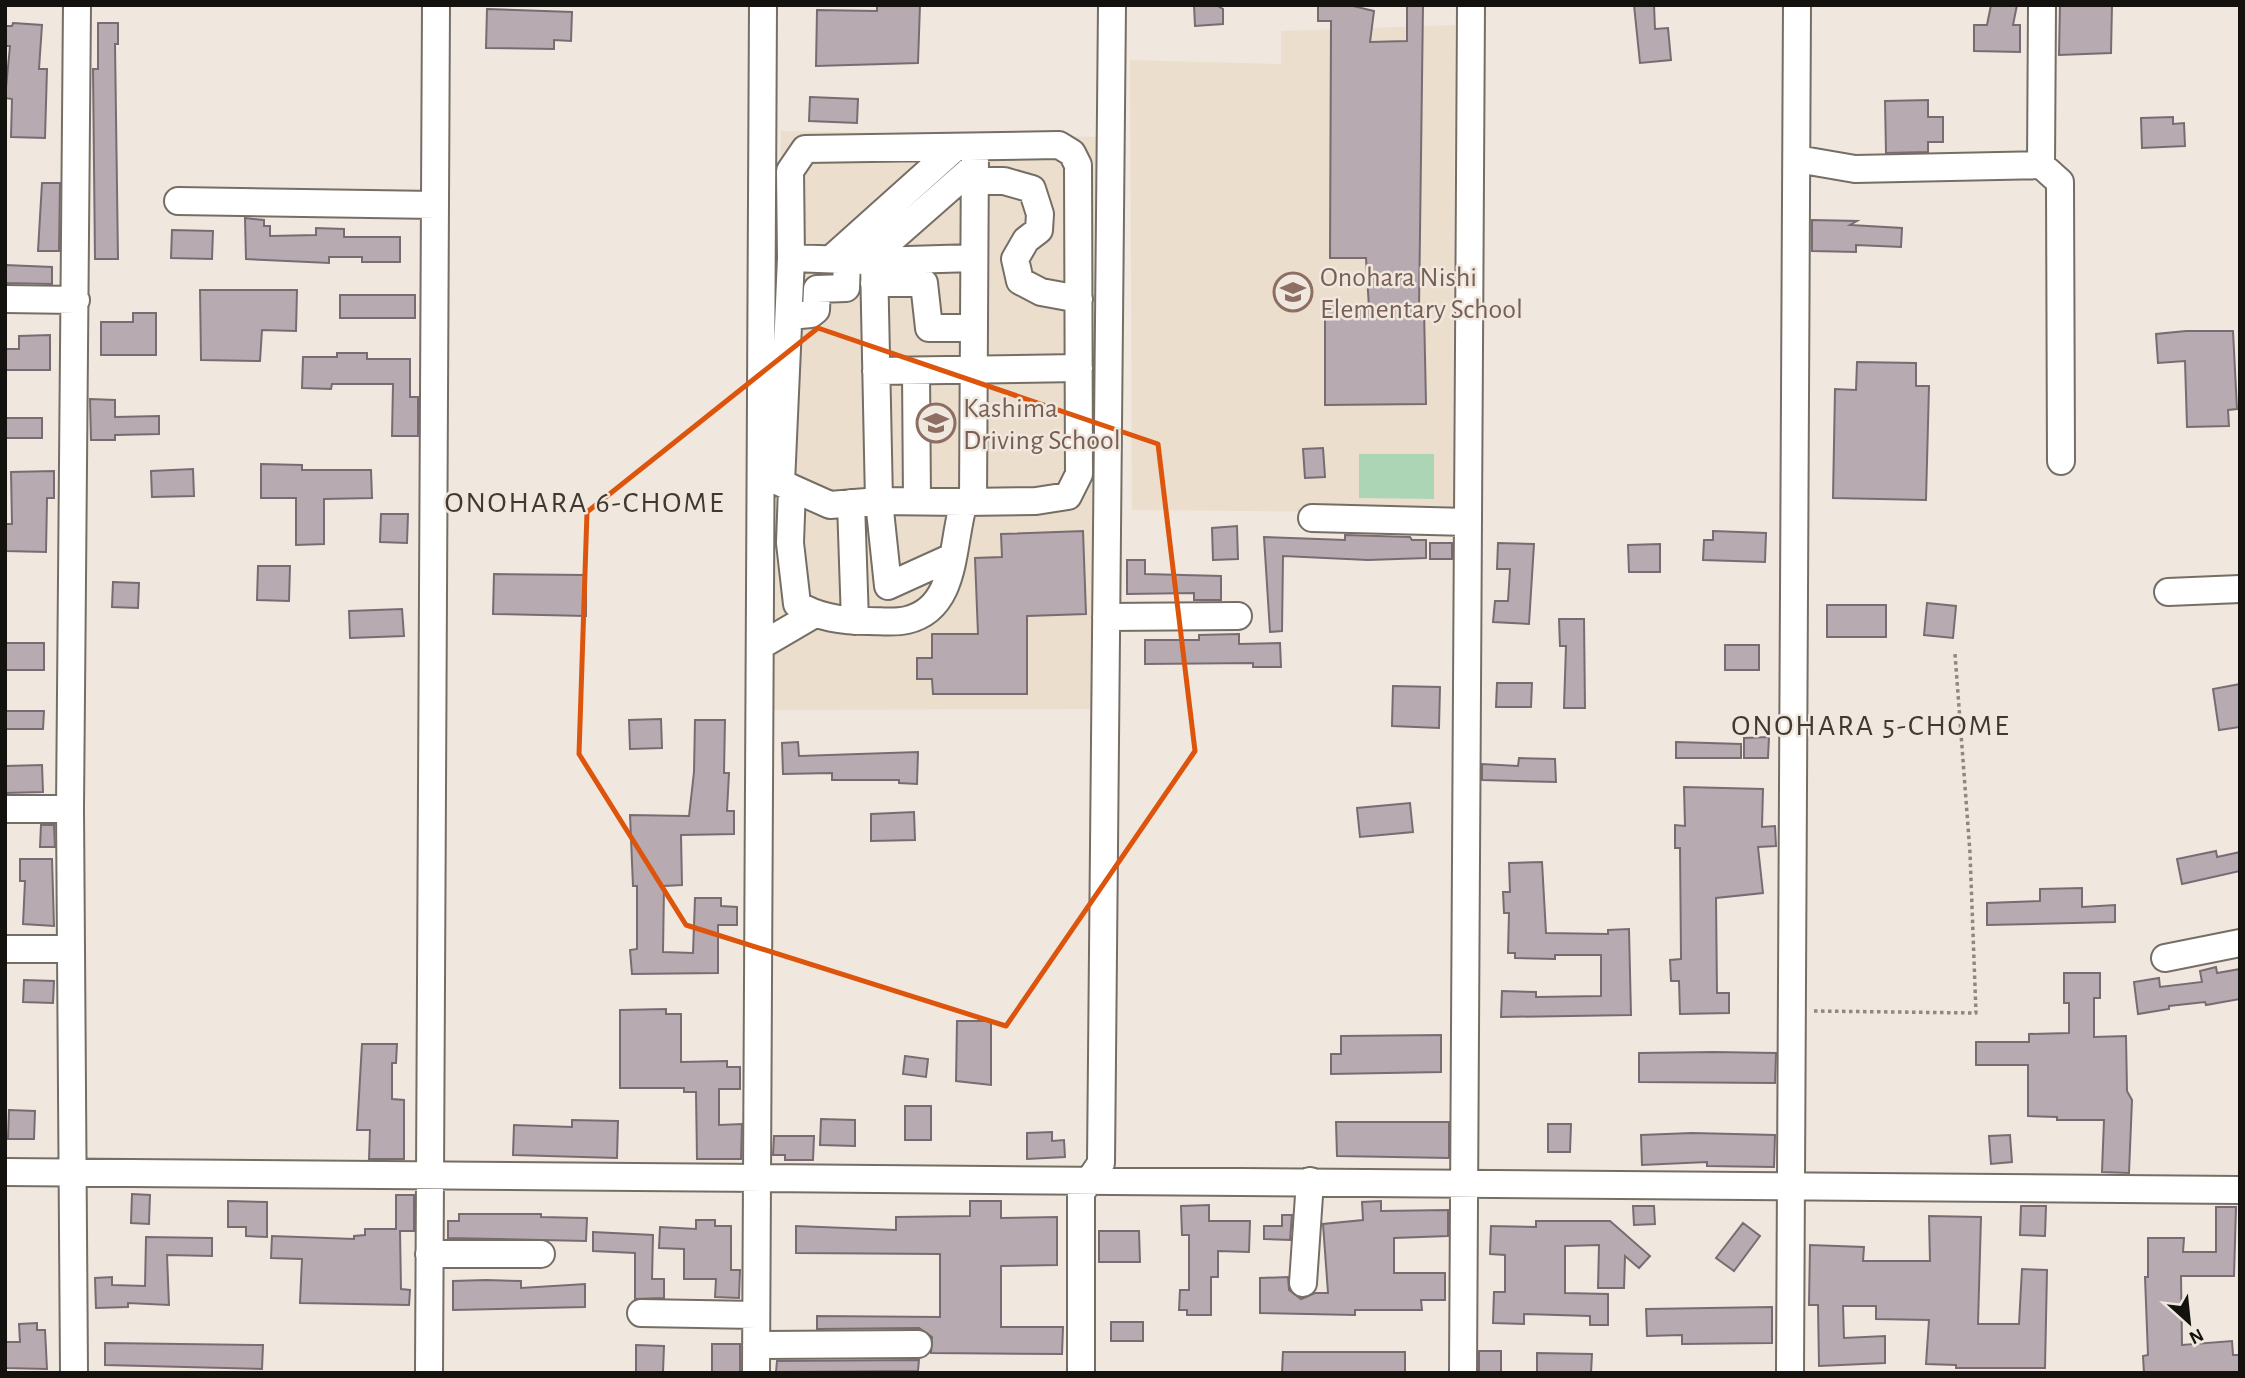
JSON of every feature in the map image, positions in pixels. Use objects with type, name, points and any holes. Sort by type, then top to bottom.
[{"type":"street","points":[[74,1373],[75,1173],[70,809],[77,5]]},
{"type":"street","points":[[429,1373],[436,5]]},
{"type":"street","points":[[756,1373],[763,5]]},
{"type":"street","points":[[1080,1373],[1081,1193],[1101,1163],[1112,5]]},
{"type":"street","points":[[1463,1373],[1471,5]]},
{"type":"street","points":[[1790,1373],[1794,1011],[1797,5]]},
{"type":"street","points":[[2041,165],[2042,5]]},
{"type":"street","points":[[1059,145],[1072,153],[1078,165],[1079,474],[1068,496],[1036,502],[879,501],[830,505],[781,483],[791,258],[790,171],[805,149],[970,160],[1059,145]]},
{"type":"street","points":[[1797,159],[1855,169],[2041,165],[2060,182],[2061,461]]},
{"type":"street","points":[[792,488],[790,543],[797,604],[813,615],[855,621],[907,620],[934,607],[948,584],[952,558],[968,502],[974,370],[974,258],[970,160]]},
{"type":"street","points":[[789,316],[811,314],[816,310],[817,289],[846,288],[859,265],[970,160]]},
{"type":"street","points":[[859,265],[970,160]]},
{"type":"street","points":[[970,160],[1004,181],[1032,189],[1040,214],[1039,230],[1026,240],[1015,259],[1020,281],[1041,292],[1079,299]]},
{"type":"street","points":[[178,201],[435,205]]},
{"type":"street","points":[[791,258],[859,265],[974,258]]},
{"type":"street","points":[[859,265],[924,283],[929,328],[974,328]]},
{"type":"street","points":[[859,265],[876,371],[879,501],[888,586],[952,558]]},
{"type":"street","points":[[5,299],[76,300]]},
{"type":"street","points":[[876,371],[1079,368]]},
{"type":"street","points":[[916,371],[917,501]]},
{"type":"street","points":[[851,503],[855,621]]},
{"type":"street","points":[[1312,518],[1468,522]]},
{"type":"street","points":[[2168,592],[2240,589]]},
{"type":"street","points":[[760,646],[813,615]]},
{"type":"street","points":[[1106,617],[1238,616]]},
{"type":"street","points":[[5,809],[70,809]]},
{"type":"street","points":[[2165,958],[2240,943]]},
{"type":"street","points":[[5,949],[71,949]]},
{"type":"street","points":[[5,1172],[430,1177],[1790,1184],[2240,1190]]},
{"type":"street","points":[[1304,1283],[1310,1181]]},
{"type":"street","points":[[429,1255],[541,1254]]},
{"type":"street","points":[[641,1313],[756,1315]]},
{"type":"street","points":[[756,1345],[918,1344]]},
{"type":"path","points":[[1794,1011],[1976,1013],[1970,853],[1955,654]]},
{"type":"highlighted area","points":[[818,328],[1158,444],[1195,751],[1006,1026],[686,925],[579,754],[587,512]]},
{"type":"shaded area","name":"Onohara Nishi Elementary School","points":[[1455,25],[1453,513],[1132,510],[1130,60],[1281,64],[1281,31]]},
{"type":"shaded area","name":"Kashima Driving School","points":[[781,131],[1097,137],[1093,709],[772,710]]},
{"type":"green space","points":[[1359,454],[1434,454],[1434,499],[1359,498]]},
{"type":"building","points":[[877,5],[920,5],[918,63],[816,66],[817,10],[877,11]]},
{"type":"building","points":[[1194,5],[1216,5],[1223,9],[1223,24],[1195,26]]},
{"type":"building","points":[[1318,5],[1349,5],[1374,11],[1370,42],[1407,41],[1407,5],[1423,5],[1419,309],[1424,309],[1426,404],[1325,405],[1325,306],[1369,308],[1366,258],[1330,258],[1331,21],[1318,21]]},
{"type":"building","points":[[1634,5],[1654,5],[1655,29],[1668,28],[1671,60],[1640,63]]},
{"type":"building","points":[[1991,5],[2017,5],[2013,25],[2020,25],[2020,52],[1974,51],[1974,25],[1987,25]]},
{"type":"building","points":[[2060,5],[2112,5],[2111,53],[2059,55]]},
{"type":"building","points":[[487,9],[572,12],[571,41],[554,40],[554,49],[486,48]]},
{"type":"building","points":[[13,23],[42,25],[39,69],[47,69],[45,138],[11,137],[12,99],[5,98],[10,46],[5,46],[5,26],[12,26]]},
{"type":"building","points":[[98,23],[118,23],[118,44],[115,44],[118,259],[95,259],[93,69],[98,69]]},
{"type":"building","points":[[810,97],[858,99],[857,123],[809,121]]},
{"type":"building","points":[[1928,100],[1928,117],[1943,117],[1943,142],[1928,142],[1928,152],[1886,153],[1885,101]]},
{"type":"building","points":[[2173,117],[2173,124],[2184,123],[2185,146],[2142,148],[2141,118]]},
{"type":"building","points":[[42,183],[60,183],[59,251],[38,251]]},
{"type":"building","points":[[245,218],[264,220],[264,226],[270,226],[270,236],[316,235],[316,228],[344,229],[344,237],[400,237],[400,262],[362,262],[362,257],[329,257],[329,263],[246,259]]},
{"type":"building","points":[[1812,220],[1857,221],[1850,225],[1902,228],[1901,247],[1856,245],[1856,252],[1812,251]]},
{"type":"building","points":[[172,230],[213,231],[212,259],[171,258]]},
{"type":"building","points":[[5,265],[52,267],[52,284],[5,283]]},
{"type":"building","points":[[200,290],[297,290],[296,331],[262,330],[260,361],[201,360]]},
{"type":"building","points":[[340,295],[415,295],[415,318],[340,318]]},
{"type":"building","points":[[133,313],[156,313],[156,355],[101,355],[101,322],[133,322]]},
{"type":"building","points":[[2233,331],[2237,409],[2228,410],[2229,426],[2187,427],[2185,361],[2158,363],[2156,334]]},
{"type":"building","points":[[50,335],[50,370],[5,370],[5,349],[19,349],[19,336]]},
{"type":"building","points":[[337,353],[367,353],[367,359],[410,359],[410,397],[418,397],[418,436],[392,436],[393,384],[332,384],[331,389],[302,388],[303,357],[337,357]]},
{"type":"building","points":[[1857,362],[1916,363],[1916,386],[1929,386],[1926,500],[1833,498],[1835,389],[1856,390]]},
{"type":"building","points":[[90,399],[115,400],[115,417],[159,416],[159,434],[115,435],[115,440],[91,440]]},
{"type":"building","points":[[6,418],[42,418],[42,438],[6,438]]},
{"type":"building","points":[[1323,448],[1325,477],[1305,478],[1303,449]]},
{"type":"building","points":[[261,464],[302,465],[302,470],[371,470],[372,498],[324,499],[324,544],[296,545],[296,498],[261,498]]},
{"type":"building","points":[[193,469],[194,496],[152,497],[151,471]]},
{"type":"building","points":[[54,471],[54,498],[47,498],[46,552],[5,551],[5,524],[12,524],[11,472]]},
{"type":"building","points":[[381,514],[408,514],[407,543],[380,542]]},
{"type":"building","points":[[1237,526],[1238,559],[1213,560],[1212,528]]},
{"type":"building","points":[[1083,531],[1086,614],[1027,616],[1027,694],[933,694],[932,679],[917,679],[917,658],[932,658],[932,634],[978,634],[975,558],[1002,557],[1001,534]]},
{"type":"building","points":[[1713,531],[1766,533],[1765,562],[1703,560],[1704,540],[1713,540]]},
{"type":"building","points":[[1345,535],[1426,540],[1426,558],[1368,560],[1283,556],[1282,631],[1270,632],[1264,537],[1345,540]]},
{"type":"building","points":[[1430,543],[1452,543],[1452,559],[1430,559]]},
{"type":"building","points":[[1498,543],[1534,544],[1529,624],[1493,622],[1495,601],[1508,601],[1510,569],[1497,569]]},
{"type":"building","points":[[1660,544],[1660,572],[1629,572],[1628,545]]},
{"type":"building","points":[[1127,560],[1145,560],[1145,574],[1221,576],[1221,600],[1194,600],[1194,593],[1127,594]]},
{"type":"building","points":[[258,566],[290,566],[289,601],[257,600]]},
{"type":"building","points":[[494,574],[586,575],[586,616],[493,614]]},
{"type":"building","points":[[113,582],[139,583],[138,608],[112,607]]},
{"type":"building","points":[[1927,603],[1956,606],[1953,638],[1924,635]]},
{"type":"building","points":[[1827,605],[1886,605],[1886,637],[1827,637]]},
{"type":"building","points":[[402,609],[404,636],[350,638],[349,611]]},
{"type":"building","points":[[1559,619],[1584,619],[1585,708],[1564,708],[1566,646],[1560,646]]},
{"type":"building","points":[[1239,634],[1239,644],[1280,643],[1281,667],[1253,667],[1253,663],[1145,664],[1145,640],[1199,640],[1199,635]]},
{"type":"building","points":[[5,643],[44,643],[44,670],[5,670]]},
{"type":"building","points":[[1725,645],[1759,645],[1759,670],[1725,670]]},
{"type":"building","points":[[1497,683],[1532,683],[1531,707],[1496,707]]},
{"type":"building","points":[[2240,684],[2240,727],[2219,730],[2213,689]]},
{"type":"building","points":[[1393,686],[1440,687],[1439,728],[1392,726]]},
{"type":"building","points":[[5,711],[44,711],[43,729],[5,729]]},
{"type":"building","points":[[661,719],[662,748],[630,749],[629,720]]},
{"type":"building","points":[[695,720],[725,720],[724,773],[729,773],[727,811],[734,811],[734,834],[681,835],[682,885],[664,886],[663,952],[693,953],[695,898],[721,898],[721,906],[737,907],[737,925],[718,925],[718,973],[632,974],[630,950],[637,949],[637,886],[633,886],[630,815],[689,816],[694,772]]},
{"type":"building","points":[[1769,737],[1768,758],[1744,758],[1744,738]]},
{"type":"building","points":[[798,742],[799,756],[918,752],[917,784],[899,783],[899,780],[832,780],[832,773],[783,774],[782,743]]},
{"type":"building","points":[[1676,742],[1741,744],[1741,758],[1676,758]]},
{"type":"building","points":[[1519,758],[1555,759],[1556,782],[1482,780],[1482,764],[1518,766]]},
{"type":"building","points":[[42,765],[43,792],[5,793],[5,766]]},
{"type":"building","points":[[1684,787],[1763,789],[1762,827],[1775,826],[1776,846],[1758,847],[1763,893],[1716,898],[1717,993],[1729,993],[1729,1013],[1680,1014],[1679,981],[1671,981],[1670,960],[1681,959],[1680,848],[1675,848],[1675,825],[1685,826]]},
{"type":"building","points":[[1410,803],[1413,832],[1360,837],[1357,808]]},
{"type":"building","points":[[914,812],[915,840],[871,841],[871,814]]},
{"type":"building","points":[[41,825],[54,825],[55,847],[40,847]]},
{"type":"building","points":[[2216,851],[2217,857],[2240,852],[2240,871],[2182,884],[2177,859]]},
{"type":"building","points":[[20,859],[52,859],[54,926],[23,924],[25,881],[20,881]]},
{"type":"building","points":[[1542,862],[1546,933],[1608,934],[1608,930],[1629,929],[1631,1015],[1501,1017],[1502,991],[1536,992],[1536,997],[1601,996],[1601,955],[1555,955],[1555,959],[1515,958],[1515,953],[1508,953],[1509,913],[1504,913],[1503,892],[1510,892],[1509,863]]},
{"type":"building","points":[[2082,888],[2082,907],[2115,905],[2115,922],[1987,925],[1987,903],[2040,901],[2040,889]]},
{"type":"building","points":[[2216,967],[2217,973],[2240,969],[2240,999],[2206,1005],[2205,1002],[2169,1006],[2169,1009],[2138,1014],[2134,982],[2159,978],[2160,987],[2202,982],[2200,971]]},
{"type":"building","points":[[2064,973],[2100,973],[2100,998],[2094,998],[2094,1037],[2126,1036],[2127,1091],[2132,1100],[2129,1173],[2102,1172],[2104,1120],[2057,1120],[2057,1117],[2028,1116],[2028,1065],[1976,1065],[1976,1042],[2029,1042],[2029,1034],[2069,1033],[2069,1003],[2064,1003]]},
{"type":"building","points":[[24,980],[54,981],[53,1003],[23,1002]]},
{"type":"building","points":[[666,1009],[666,1014],[681,1014],[681,1062],[727,1061],[727,1067],[740,1067],[740,1089],[719,1089],[719,1125],[742,1124],[741,1159],[697,1159],[696,1092],[684,1092],[684,1088],[620,1088],[620,1010]]},
{"type":"building","points":[[957,1021],[991,1021],[991,1085],[956,1081]]},
{"type":"building","points":[[1441,1035],[1441,1072],[1331,1074],[1331,1054],[1341,1054],[1341,1036]]},
{"type":"building","points":[[362,1044],[397,1044],[396,1063],[392,1063],[392,1099],[404,1100],[404,1159],[369,1159],[370,1130],[357,1130]]},
{"type":"building","points":[[1639,1053],[1776,1053],[1775,1083],[1639,1082]]},
{"type":"building","points":[[905,1056],[928,1059],[926,1077],[903,1074]]},
{"type":"building","points":[[905,1106],[931,1106],[931,1140],[905,1140]]},
{"type":"building","points":[[9,1110],[35,1111],[34,1139],[8,1139]]},
{"type":"building","points":[[821,1119],[855,1120],[855,1146],[820,1145]]},
{"type":"building","points":[[572,1120],[618,1121],[617,1158],[513,1155],[514,1125],[572,1127]]},
{"type":"building","points":[[1336,1122],[1449,1122],[1449,1158],[1337,1156]]},
{"type":"building","points":[[1548,1124],[1571,1124],[1570,1152],[1548,1152]]},
{"type":"building","points":[[1052,1132],[1052,1141],[1064,1140],[1065,1157],[1027,1159],[1027,1133]]},
{"type":"building","points":[[1641,1135],[1775,1135],[1774,1167],[1707,1166],[1707,1162],[1642,1165]]},
{"type":"building","points":[[2010,1135],[2012,1162],[1991,1164],[1989,1136]]},
{"type":"building","points":[[774,1136],[814,1136],[813,1160],[785,1160],[785,1155],[773,1155]]},
{"type":"building","points":[[132,1194],[150,1195],[149,1224],[131,1223]]},
{"type":"building","points":[[396,1195],[414,1195],[414,1231],[400,1231],[401,1289],[410,1290],[409,1305],[300,1303],[302,1259],[271,1258],[272,1236],[354,1239],[354,1236],[365,1235],[365,1229],[396,1229]]},
{"type":"building","points":[[228,1201],[267,1202],[267,1237],[246,1236],[246,1227],[228,1227]]},
{"type":"building","points":[[970,1201],[1001,1201],[1001,1218],[1057,1217],[1057,1265],[1001,1266],[1001,1327],[1063,1327],[1062,1354],[931,1353],[932,1337],[919,1328],[817,1329],[817,1316],[940,1317],[940,1254],[796,1253],[796,1226],[896,1230],[896,1217],[970,1216]]},
{"type":"building","points":[[1381,1201],[1381,1211],[1448,1210],[1448,1236],[1394,1238],[1394,1273],[1445,1273],[1445,1300],[1421,1300],[1422,1310],[1355,1310],[1355,1315],[1260,1313],[1260,1278],[1288,1277],[1289,1290],[1301,1299],[1315,1293],[1328,1293],[1323,1224],[1363,1220],[1362,1202]]},
{"type":"building","points":[[1209,1205],[1209,1221],[1250,1221],[1249,1252],[1218,1251],[1218,1277],[1211,1277],[1211,1315],[1187,1315],[1187,1310],[1179,1310],[1180,1290],[1189,1290],[1189,1235],[1182,1235],[1181,1206]]},
{"type":"building","points":[[1633,1206],[1654,1206],[1655,1224],[1634,1225]]},
{"type":"building","points":[[2021,1206],[2046,1206],[2045,1236],[2020,1235]]},
{"type":"building","points":[[2216,1207],[2236,1207],[2234,1276],[2181,1276],[2182,1345],[2232,1341],[2233,1355],[2240,1355],[2240,1372],[2144,1373],[2143,1356],[2148,1355],[2145,1277],[2148,1277],[2148,1238],[2184,1238],[2183,1252],[2216,1252]]},
{"type":"building","points":[[459,1214],[541,1214],[541,1217],[587,1218],[586,1241],[448,1238],[448,1221],[459,1221]]},
{"type":"building","points":[[1282,1215],[1292,1215],[1290,1240],[1264,1239],[1264,1226],[1282,1226]]},
{"type":"building","points":[[1929,1216],[1981,1217],[1978,1324],[2019,1324],[2022,1269],[2047,1270],[2045,1368],[1956,1368],[1956,1365],[1926,1364],[1929,1320],[1876,1319],[1876,1306],[1843,1306],[1844,1338],[1885,1336],[1885,1363],[1819,1366],[1818,1305],[1809,1305],[1810,1245],[1864,1247],[1863,1261],[1930,1261]]},
{"type":"building","points":[[696,1220],[715,1220],[715,1226],[731,1226],[731,1270],[740,1270],[739,1298],[715,1297],[716,1279],[684,1279],[684,1249],[659,1248],[660,1227],[696,1229]]},
{"type":"building","points":[[1536,1221],[1610,1221],[1650,1256],[1639,1268],[1625,1256],[1624,1288],[1598,1288],[1599,1245],[1565,1246],[1565,1293],[1608,1294],[1608,1325],[1590,1325],[1590,1316],[1524,1314],[1524,1324],[1493,1323],[1494,1292],[1505,1292],[1505,1255],[1490,1254],[1491,1226],[1536,1227]]},
{"type":"building","points":[[1743,1223],[1760,1236],[1734,1271],[1716,1258]]},
{"type":"building","points":[[1099,1231],[1139,1231],[1140,1262],[1099,1262]]},
{"type":"building","points":[[593,1232],[653,1235],[652,1279],[664,1279],[664,1298],[635,1299],[635,1253],[593,1251]]},
{"type":"building","points":[[146,1237],[212,1238],[212,1256],[167,1255],[169,1305],[128,1303],[128,1307],[96,1308],[95,1278],[112,1277],[112,1285],[145,1286]]},
{"type":"building","points":[[453,1281],[521,1281],[521,1288],[585,1284],[585,1307],[453,1310]]},
{"type":"building","points":[[1772,1307],[1772,1343],[1682,1344],[1682,1335],[1647,1336],[1646,1309]]},
{"type":"building","points":[[1111,1322],[1143,1322],[1143,1341],[1111,1341]]},
{"type":"building","points":[[37,1323],[37,1330],[45,1330],[47,1369],[5,1368],[5,1342],[20,1342],[19,1324]]},
{"type":"building","points":[[105,1343],[263,1345],[262,1369],[105,1365]]},
{"type":"building","points":[[712,1344],[740,1344],[740,1372],[712,1372]]},
{"type":"building","points":[[636,1345],[664,1346],[663,1372],[636,1372]]},
{"type":"building","points":[[1479,1351],[1501,1351],[1501,1373],[1479,1373]]},
{"type":"building","points":[[1283,1352],[1405,1352],[1405,1373],[1282,1373]]},
{"type":"building","points":[[1537,1353],[1592,1354],[1591,1373],[1537,1373]]},
{"type":"building","points":[[919,1360],[918,1371],[776,1372],[777,1361]]},
{"type":"place","name":"Onohara Nishi Elementary School","points":[[1293,292]]},
{"type":"place","name":"Kashima Driving School","points":[[936,423]]},
{"type":"district","name":"ONOHARA 6-CHOME","points":[[585,502]]},
{"type":"district","name":"ONOHARA 5-CHOME","points":[[1871,725]]}]
